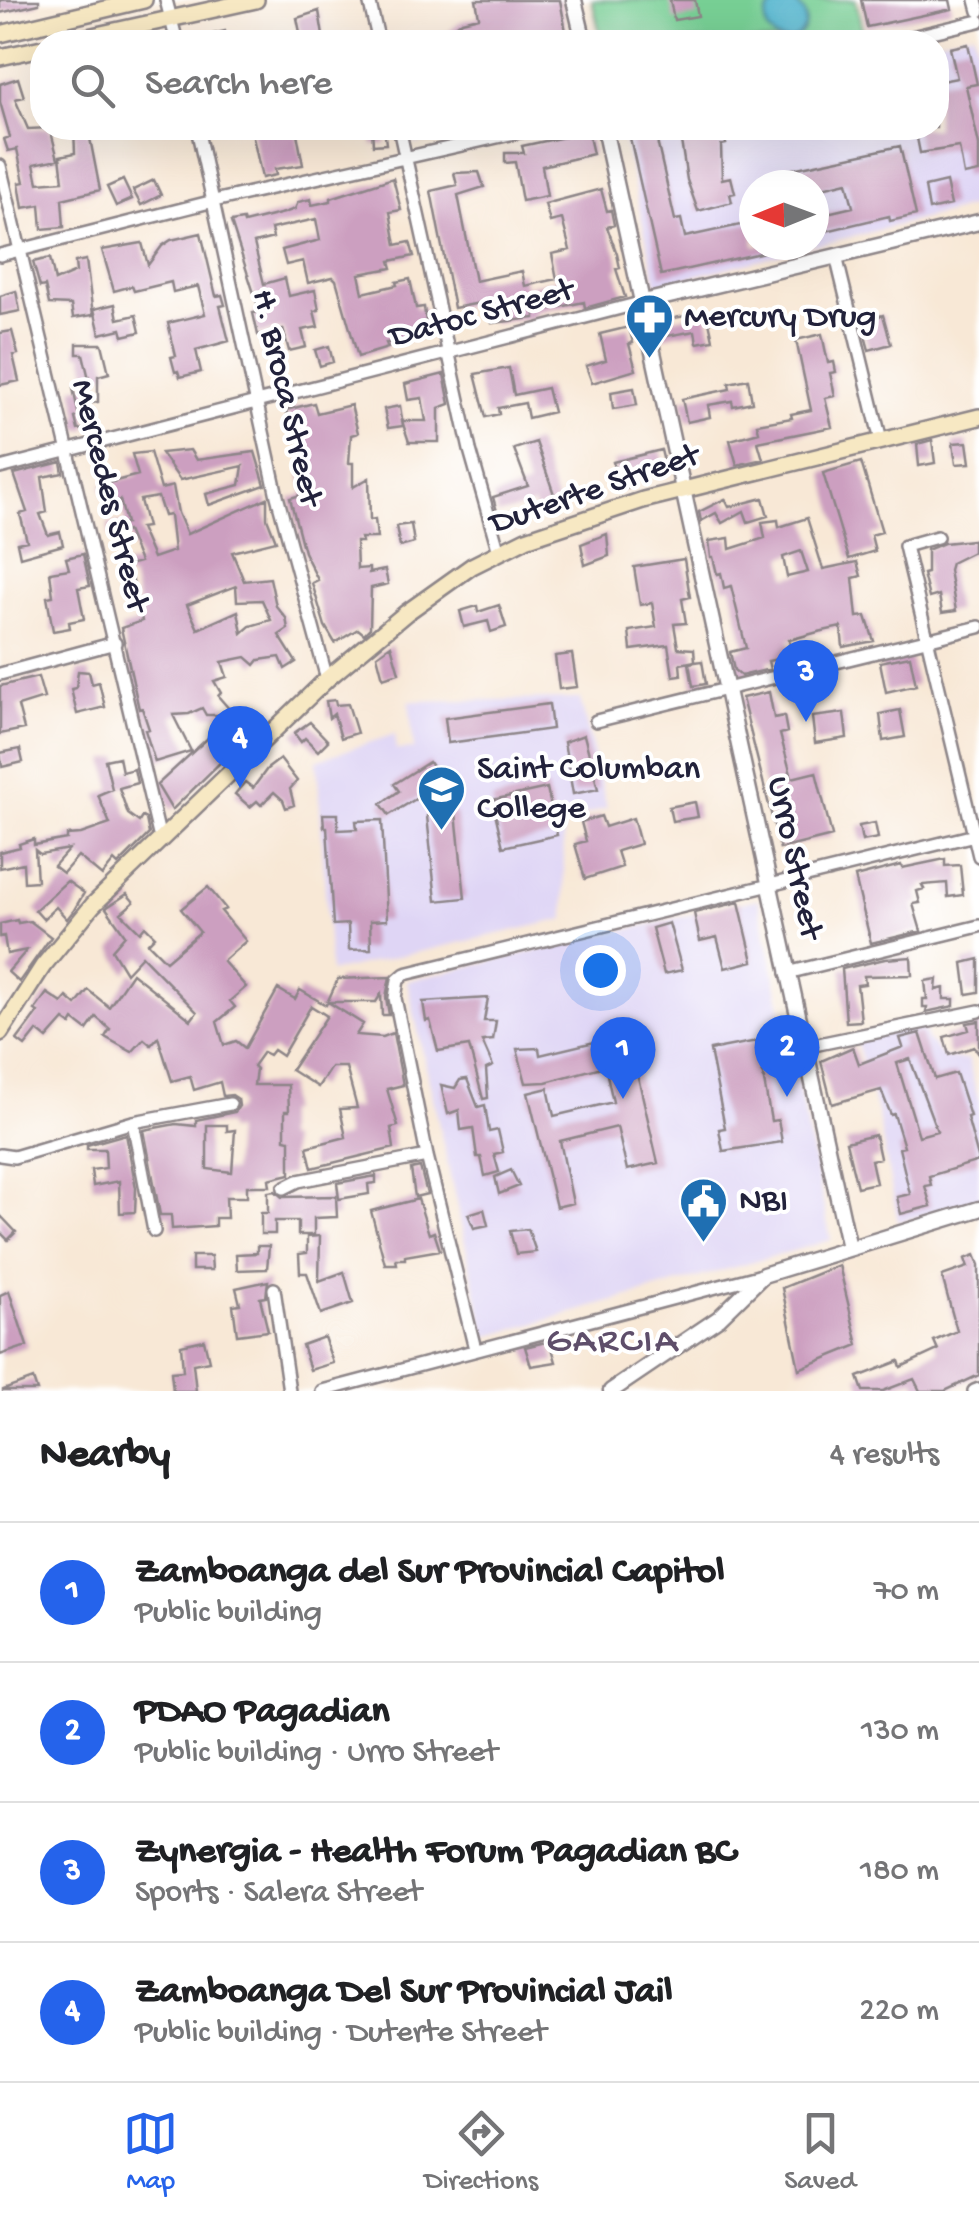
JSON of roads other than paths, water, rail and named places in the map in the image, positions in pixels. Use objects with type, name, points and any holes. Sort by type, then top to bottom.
[{"type":"main road","points":[[0,34],[144,0]]},
{"type":"main road","points":[[121,30],[256,0]]},
{"type":"main road","points":[[0,57],[30,51]]},
{"type":"main road","name":"Duterte Street","points":[[1,1029],[65,937],[327,679],[430,595],[498,552],[554,529],[684,488],[979,417]]},
{"type":"street","points":[[166,0],[174,30]]},
{"type":"street","points":[[369,0],[376,30]]},
{"type":"street","points":[[574,0],[581,30]]},
{"type":"street","points":[[976,0],[979,12]]},
{"type":"street","points":[[941,30],[979,21]]},
{"type":"street","name":"H. Broca Street","points":[[200,140],[276,496],[327,679]]},
{"type":"street","points":[[402,140],[448,355],[498,552]]},
{"type":"street","points":[[0,255],[483,140]]},
{"type":"street","name":"Urro Street","points":[[607,140],[849,1248]]},
{"type":"street","name":"Mercedes Street","points":[[0,166],[160,840]]},
{"type":"street","name":"Datoc Street","points":[[0,468],[644,302],[979,222]]},
{"type":"street","points":[[836,256],[880,441]]},
{"type":"street","points":[[937,537],[905,546],[977,834],[979,856]]},
{"type":"street","points":[[596,721],[979,627]]},
{"type":"street","points":[[0,674],[115,643]]},
{"type":"street","points":[[475,1349],[395,998],[398,980],[405,974],[977,834]]},
{"type":"street","points":[[787,972],[979,926]]},
{"type":"street","points":[[804,1047],[979,1011]]},
{"type":"street","points":[[0,1156],[26,1154],[133,1122],[230,1104]]},
{"type":"street","points":[[133,1122],[154,1230]]},
{"type":"street","points":[[284,1188],[298,1181],[428,1156]]},
{"type":"street","points":[[322,1391],[764,1275],[979,1209]]},
{"type":"street","points":[[610,1391],[718,1318],[764,1275]]},
{"type":"street","points":[[274,1288],[289,1391]]},
{"type":"water","points":[[778,2],[794,2],[805,13],[804,30],[767,29],[767,13]]},
{"type":"place","name":"Mercury Drug","points":[[649,360]]},
{"type":"place","name":"Zynergia - Health Forum Pagadian BC","points":[[806,722]]},
{"type":"place","name":"Zamboanga Del Sur Provincial Jail","points":[[240,788]]},
{"type":"place","name":"Saint Columban College","points":[[442,832]]},
{"type":"place","name":"PDAO Pagadian","points":[[787,1097]]},
{"type":"place","name":"Zamboanga del Sur Provincial Capitol","points":[[623,1099]]},
{"type":"place","name":"NBI","points":[[704,1244]]},
{"type":"district","name":"GARCIA","points":[[613,1343]]}]
